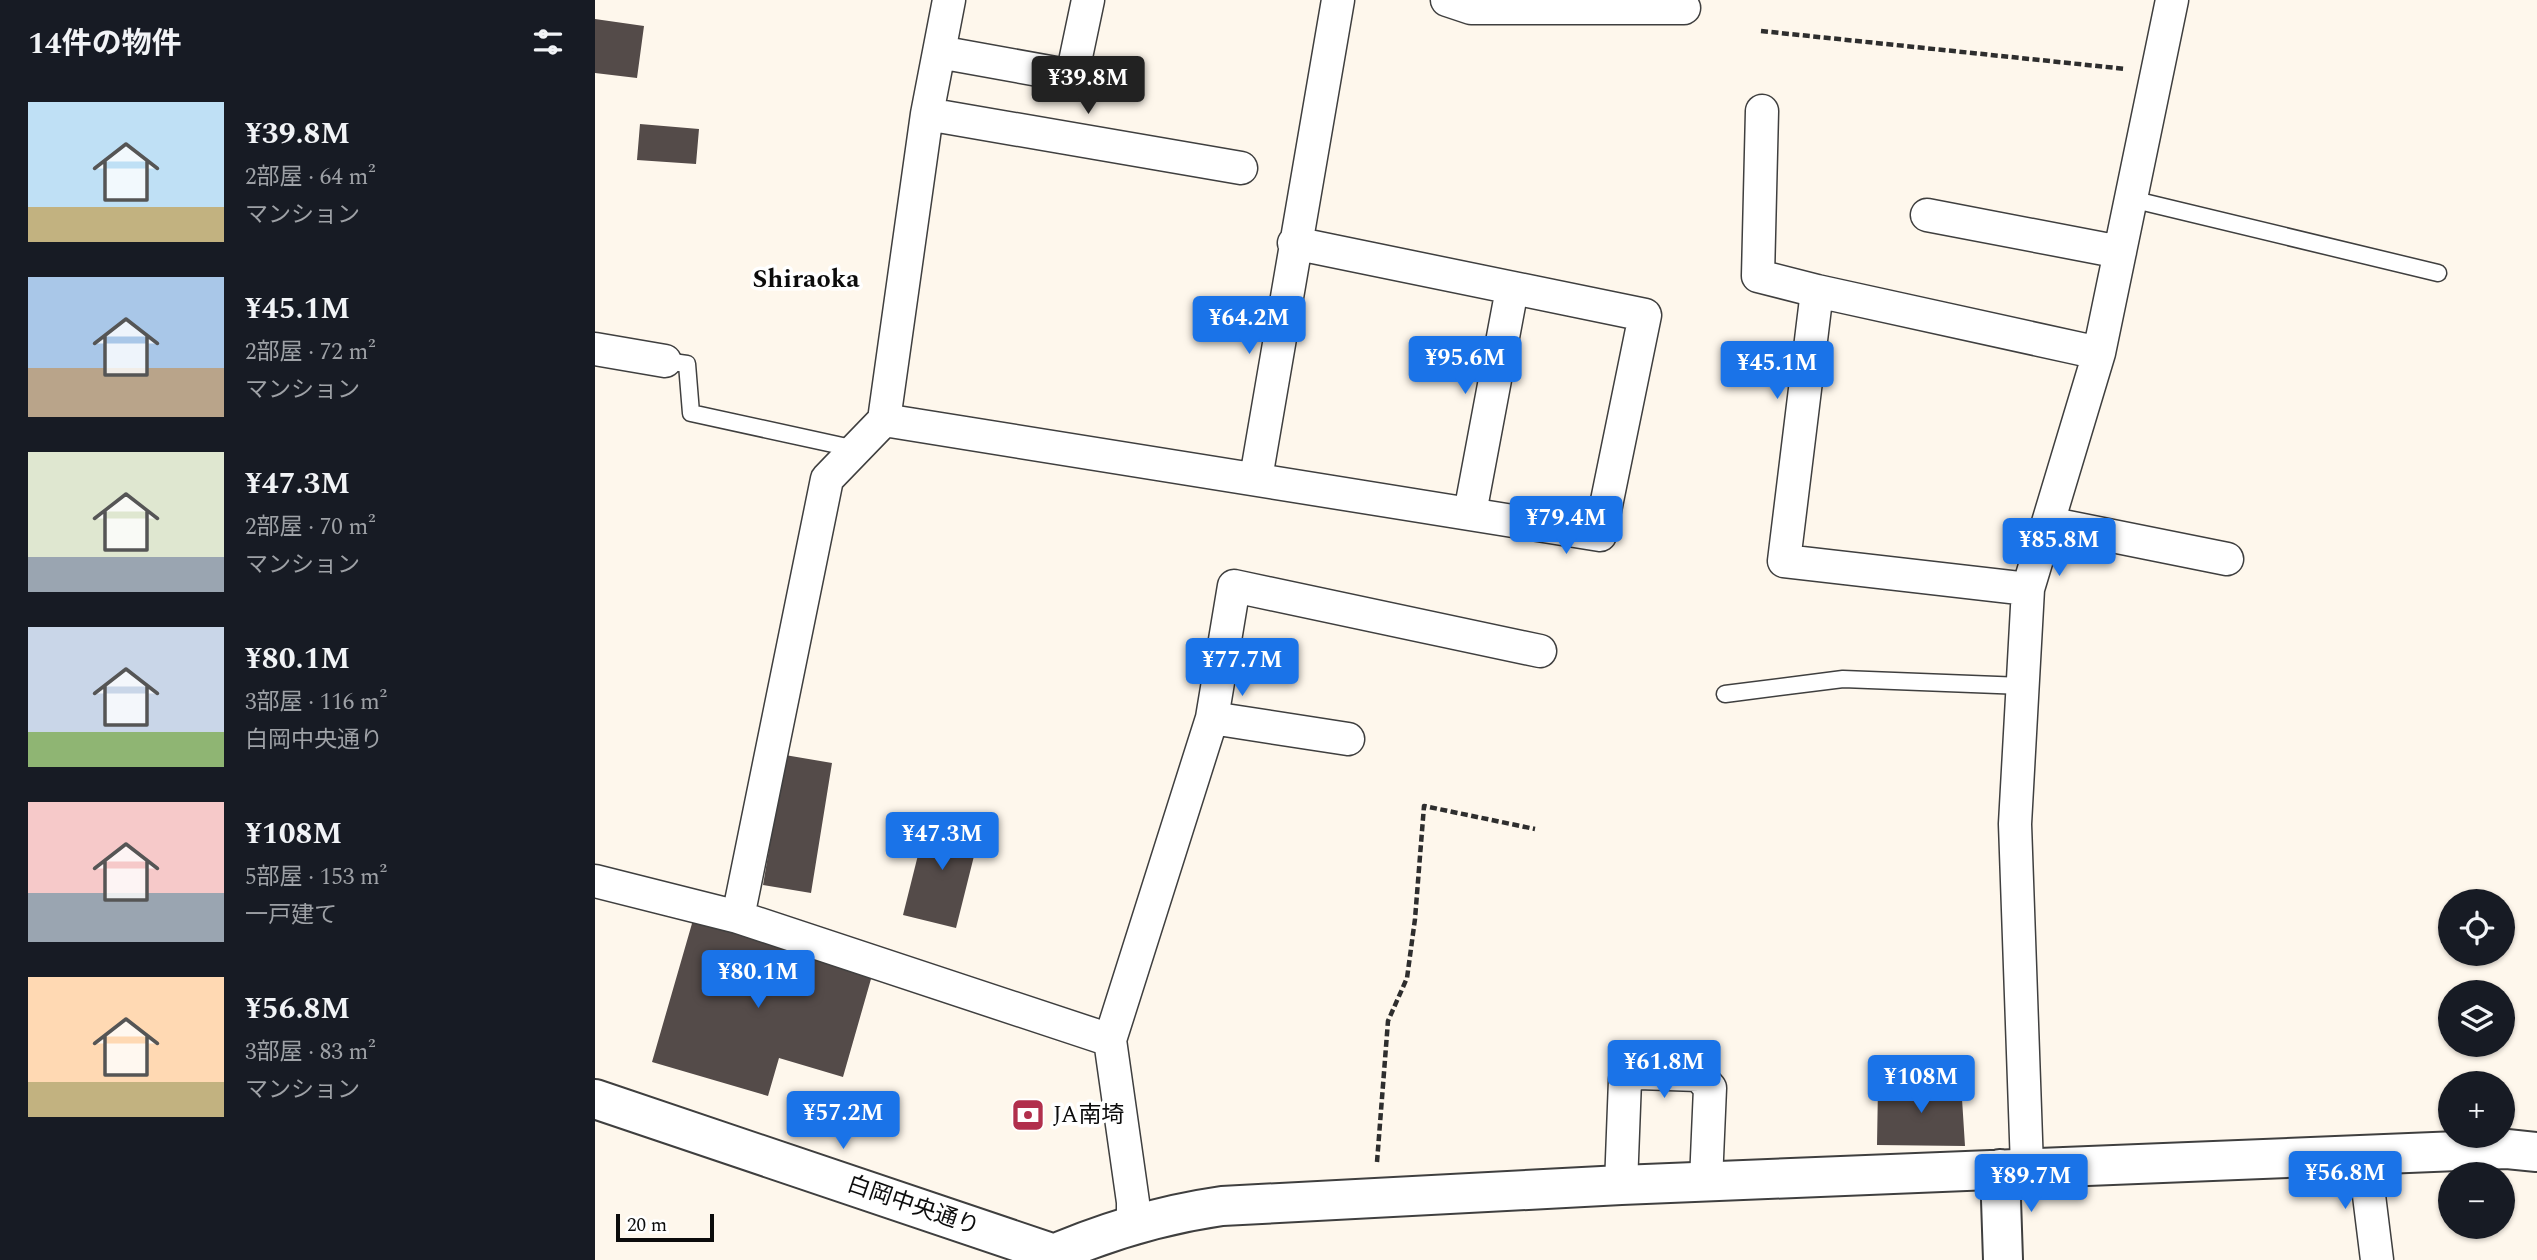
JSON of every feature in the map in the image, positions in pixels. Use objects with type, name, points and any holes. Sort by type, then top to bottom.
[{"type":"street","points":[[738,917],[827,479],[884,420],[927,114],[949,0]]},
{"type":"street","points":[[939,52],[1072,76],[1089,0]]},
{"type":"street","points":[[1256,478],[1294,243],[1338,0]]},
{"type":"street","points":[[1447,0],[1472,8],[1684,8]]},
{"type":"street","points":[[2003,1260],[2013,1168],[2015,824],[2028,589],[2099,353],[2172,0]]},
{"type":"street","points":[[1762,111],[1758,276],[2099,353]]},
{"type":"street","points":[[927,114],[1241,168]]},
{"type":"street","points":[[1927,215],[2120,252]]},
{"type":"street","points":[[884,420],[1600,535],[1645,315],[1294,243]]},
{"type":"street","points":[[1470,513],[1512,289]]},
{"type":"street","points":[[1817,291],[1784,561],[2028,589]]},
{"type":"street","points":[[595,349],[665,361]]},
{"type":"street","points":[[2048,523],[2227,559]]},
{"type":"street","points":[[1133,1225],[1133,1202],[1110,1040],[1212,718],[1234,586],[1540,651]]},
{"type":"street","points":[[1212,718],[1348,740]]},
{"type":"street","points":[[595,881],[738,917],[1110,1040]]},
{"type":"street","points":[[1621,1185],[1625,1080],[1637,1073],[1699,1075],[1710,1088],[1706,1181]]},
{"type":"street","name":"白岡中央通り","points":[[595,1099],[1055,1258]]},
{"type":"street","points":[[1055,1258],[1133,1225],[1178,1213],[1222,1206],[2013,1168],[2507,1149],[2537,1152]]},
{"type":"street","points":[[2364,1155],[2377,1260]]},
{"type":"lane","points":[[2131,200],[2438,272]]},
{"type":"lane","points":[[665,361],[687,364],[691,413],[856,449]]},
{"type":"lane","points":[[1725,694],[1843,679],[2023,686]]},
{"type":"path","points":[[1761,31],[2158,73]]},
{"type":"path","points":[[1375,1198],[1388,1021],[1407,978],[1425,806],[1535,830]]},
{"type":"building","points":[[595,19],[644,26],[637,78],[595,73]]},
{"type":"building","points":[[640,124],[699,129],[696,164],[637,160]]},
{"type":"building","points":[[785,755],[832,763],[811,893],[763,885]]},
{"type":"building","points":[[928,815],[981,828],[956,928],[903,915]]},
{"type":"building","points":[[693,920],[873,972],[843,1077],[779,1058],[768,1096],[652,1062]]},
{"type":"building","points":[[1961,1083],[1965,1146],[1877,1145],[1878,1086]]},
{"type":"place","name":"JA南埼","points":[[1028,1115]]},
{"type":"district","name":"Shiraoka","points":[[806,279]]}]
